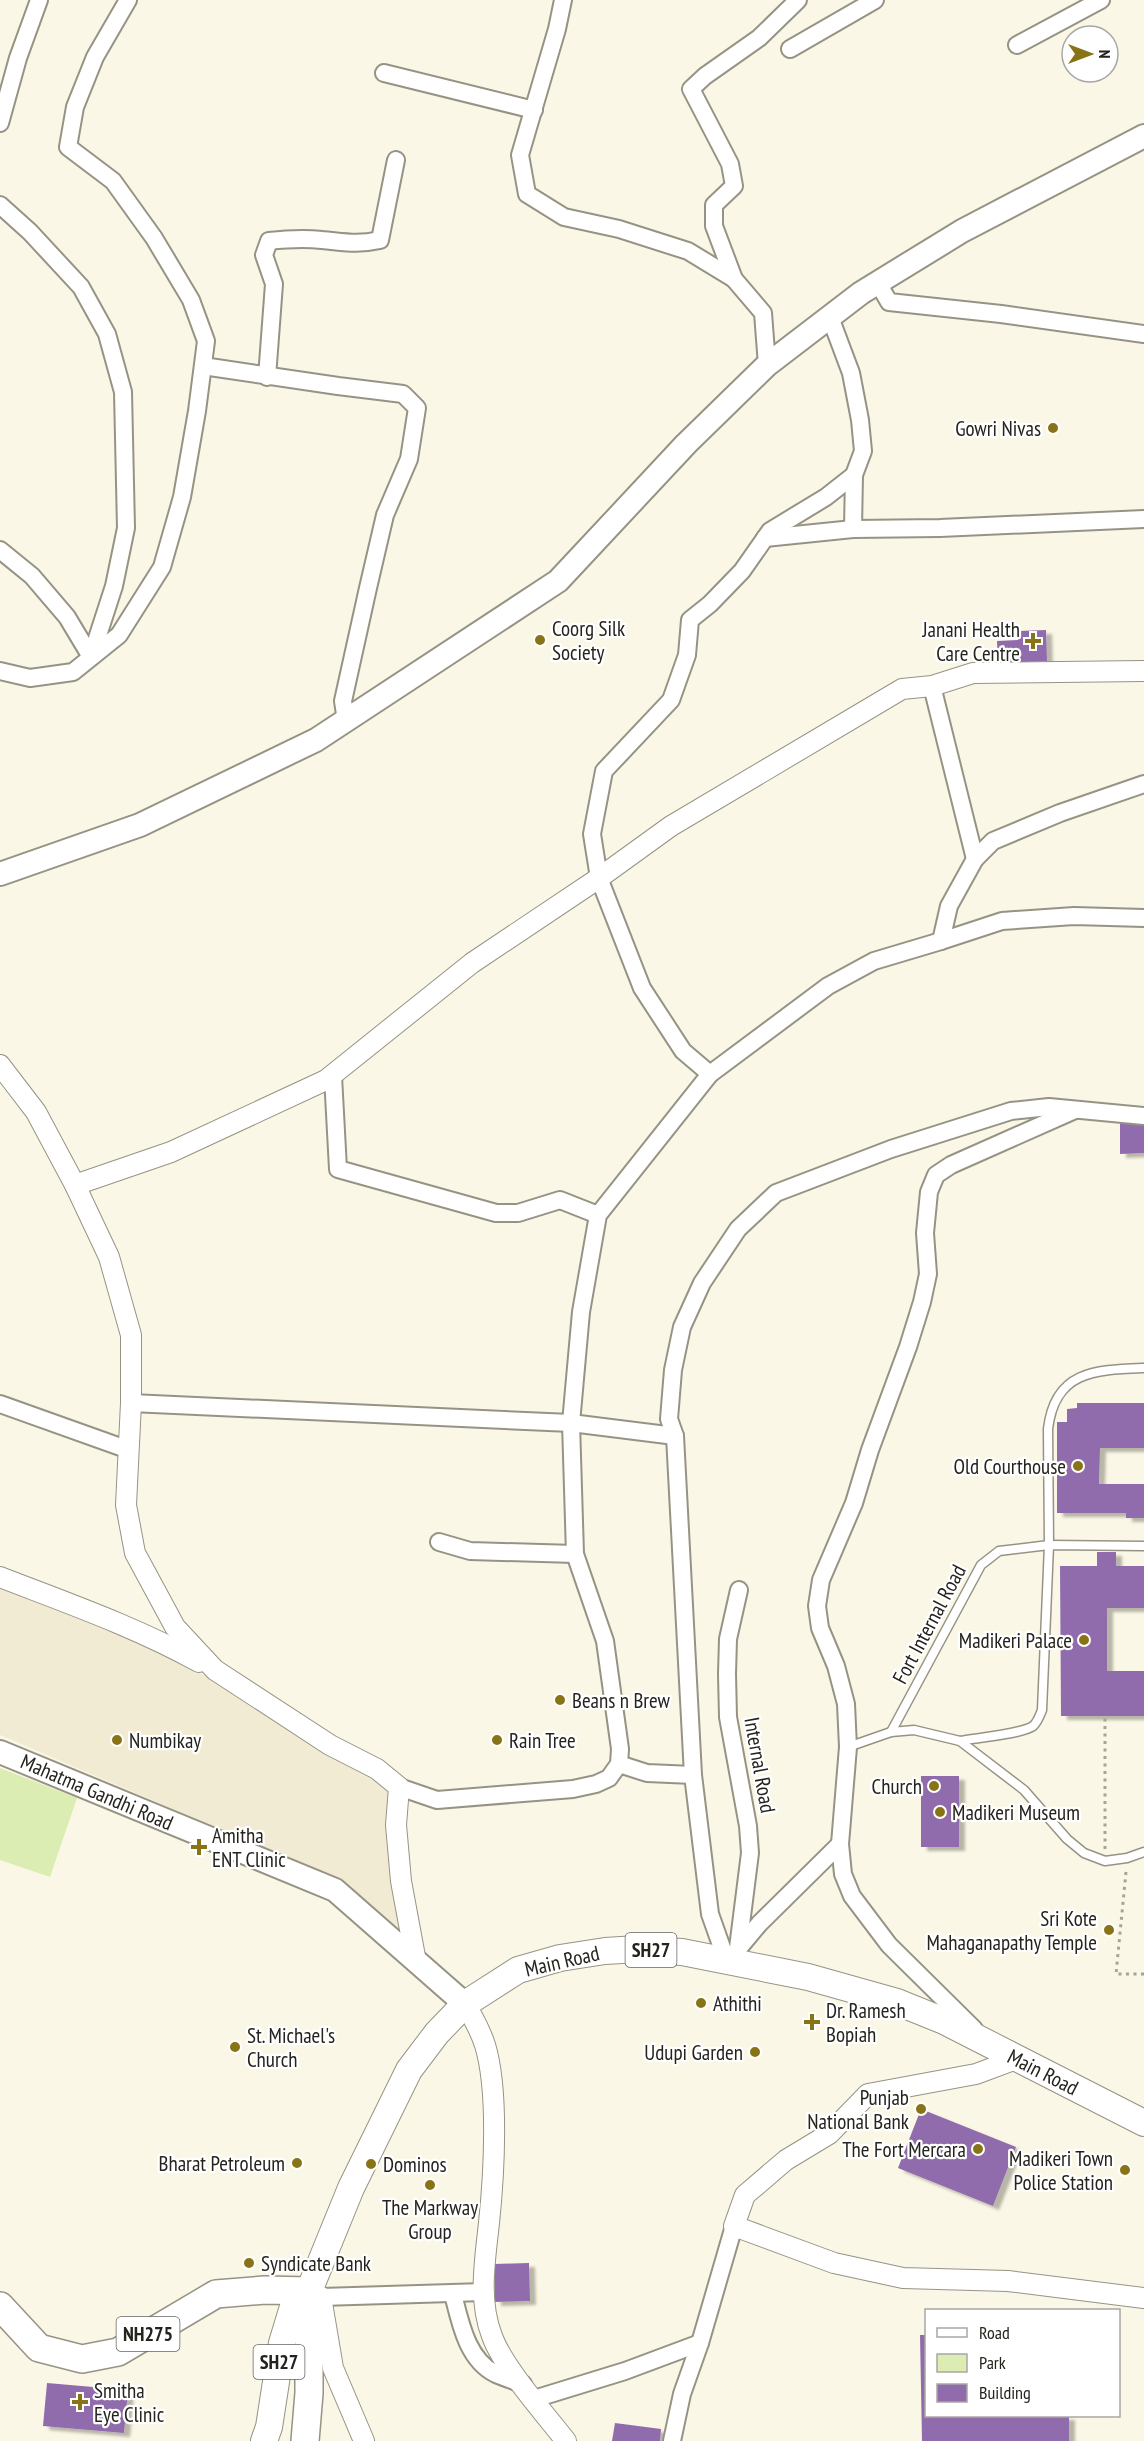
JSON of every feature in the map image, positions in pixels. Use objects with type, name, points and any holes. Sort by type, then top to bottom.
[{"type":"highway","name":"NH275","points":[[0,2306],[39,2348],[82,2359],[118,2352],[216,2294],[265,2290],[315,2294]]},
{"type":"highway","points":[[304,2441],[315,2294]]},
{"type":"main road","points":[[0,874],[140,825],[316,740],[346,721],[558,581],[686,444],[767,365],[830,317],[878,283],[962,231],[1144,136]]},
{"type":"main road","name":"Mahatma Gandhi Road","points":[[0,1752],[335,1890],[465,2004]]},
{"type":"main road","name":"Main Road","points":[[315,2294],[351,2188],[409,2070],[437,2033],[465,2004],[518,1970],[571,1956],[638,1949],[733,1955],[897,2002],[944,2021],[1144,2123]]},
{"type":"main road","name":"SH27","points":[[264,2441],[269,2427],[282,2343],[292,2310],[315,2294]]},
{"type":"street","points":[[0,123],[18,58],[39,0]]},
{"type":"street","points":[[0,671],[30,678],[73,672],[120,635],[162,567],[182,497],[206,341],[191,300],[154,238],[113,181],[68,147],[75,107],[95,57],[128,0]]},
{"type":"street","points":[[563,0],[557,29],[520,155],[527,194],[564,218],[619,229],[688,251],[734,279],[763,313],[767,365]]},
{"type":"street","points":[[734,279],[714,226],[714,205],[734,186],[730,164],[691,89],[705,76],[759,38],[798,0]]},
{"type":"street","points":[[790,49],[875,0]]},
{"type":"street","points":[[1017,45],[1101,0]]},
{"type":"street","points":[[384,73],[534,110]]},
{"type":"street","points":[[267,377],[274,284],[264,255],[269,240],[291,238],[360,244],[380,240],[396,160]]},
{"type":"street","points":[[0,205],[30,232],[81,287],[107,334],[123,392],[126,528],[114,586],[92,657]]},
{"type":"street","points":[[878,283],[889,302],[1001,314],[1144,334]]},
{"type":"street","points":[[830,317],[851,373],[860,420],[863,451],[854,475],[853,529]]},
{"type":"street","points":[[202,366],[267,377],[403,394],[417,408],[409,459],[386,515],[368,588],[344,701],[346,721]]},
{"type":"street","points":[[710,1074],[683,1051],[642,988],[599,878],[592,834],[604,771],[671,700],[687,655],[690,620],[710,604],[741,571],[770,531],[826,497],[854,475]]},
{"type":"street","points":[[765,538],[853,529],[940,528],[1144,519]]},
{"type":"street","points":[[0,550],[32,576],[67,617],[92,657]]},
{"type":"street","points":[[75,1185],[171,1152],[333,1076],[472,963],[599,878],[671,826],[902,689],[932,686],[973,673],[1144,671]]},
{"type":"street","points":[[932,686],[975,859]]},
{"type":"street","points":[[941,941],[949,906],[975,859],[993,841],[1059,813],[1144,784]]},
{"type":"street","points":[[0,1577],[169,1645],[215,1671],[330,1745],[377,1770],[399,1786],[438,1800],[573,1789],[596,1784],[609,1778],[620,1764],[620,1749],[606,1641],[575,1554],[571,1423],[581,1312],[598,1215],[710,1074],[828,986],[874,961],[1002,921],[1074,916],[1144,918]]},
{"type":"street","points":[[0,1065],[36,1112],[110,1257],[131,1335],[131,1403],[126,1505],[135,1553],[175,1627],[215,1671]]},
{"type":"street","points":[[333,1076],[338,1169],[496,1213],[518,1213],[560,1200],[598,1215]]},
{"type":"street","points":[[840,1844],[759,1924],[733,1955],[710,1914],[693,1775],[675,1436],[669,1419],[673,1371],[682,1327],[702,1283],[738,1229],[776,1193],[891,1149],[1011,1112],[1049,1107],[1144,1116]]},
{"type":"street","points":[[992,2046],[910,1967],[865,1916],[852,1896],[843,1874],[840,1844],[848,1747],[846,1704],[836,1666],[820,1628],[817,1616],[818,1594],[828,1563],[854,1503],[870,1450],[922,1302],[928,1274],[925,1233],[929,1192],[936,1175],[951,1165],[1077,1109]]},
{"type":"street","points":[[131,1403],[571,1423],[675,1436]]},
{"type":"street","points":[[0,1404],[129,1450]]},
{"type":"street","points":[[439,1542],[470,1551],[575,1554]]},
{"type":"street","name":"Internal Road","points":[[733,1955],[750,1853],[748,1826],[728,1717],[728,1639],[739,1590]]},
{"type":"street","points":[[620,1764],[647,1773],[693,1775]]},
{"type":"street","points":[[399,1786],[396,1825],[401,1881],[416,1962]]},
{"type":"street","points":[[465,2004],[485,2046],[492,2083],[493,2147],[484,2292],[485,2309],[492,2337],[505,2360],[566,2441]]},
{"type":"street","points":[[672,2441],[682,2394],[700,2343],[734,2226],[746,2195],[786,2160],[829,2134],[868,2094],[976,2074],[1016,2059]]},
{"type":"street","points":[[734,2226],[834,2263],[903,2278],[1008,2281],[1144,2298]]},
{"type":"street","points":[[364,2441],[333,2368],[315,2294],[484,2292]]},
{"type":"street","points":[[453,2294],[470,2347],[484,2366],[528,2392],[625,2371],[700,2343]]},
{"type":"lane","points":[[960,1741],[990,1735],[1019,1733],[1035,1725],[1042,1710],[1049,1545],[1048,1429],[1050,1412],[1058,1394],[1070,1383],[1091,1374],[1144,1368]]},
{"type":"lane","name":"Fort Internal Road","points":[[891,1732],[981,1565],[999,1551],[1049,1545],[1144,1546]]},
{"type":"lane","points":[[848,1747],[891,1732],[914,1730],[960,1741],[1024,1790],[1067,1839],[1084,1853],[1105,1861],[1127,1858],[1144,1852]]},
{"type":"path","points":[[1105,1861],[1106,1716]]},
{"type":"path","points":[[1127,1858],[1116,1974],[1144,1974]]},
{"type":"shaded area","points":[[0,1587],[111,1629],[220,1683],[391,1788],[403,1932],[341,1881],[0,1735]]},
{"type":"green space","points":[[0,1768],[77,1798],[50,1877],[0,1860]]},
{"type":"building","points":[[1046,630],[1047,661],[998,663],[997,641],[1018,640],[1018,631]]},
{"type":"building","points":[[1120,1123],[1144,1123],[1144,1153],[1120,1154]]},
{"type":"building","name":"Old Courthouse","points":[[1077,1403],[1144,1403],[1144,1448],[1100,1448],[1099,1484],[1144,1484],[1144,1518],[1126,1518],[1126,1513],[1057,1513],[1057,1422],[1067,1422],[1067,1409],[1077,1408]]},
{"type":"building","name":"Madikeri Palace","points":[[1097,1552],[1116,1552],[1116,1566],[1144,1566],[1144,1608],[1107,1608],[1107,1671],[1144,1671],[1144,1716],[1061,1716],[1060,1566],[1097,1566]]},
{"type":"building","name":"Madikeri Museum","points":[[921,1776],[959,1776],[959,1847],[921,1847]]},
{"type":"building","points":[[921,2109],[1016,2147],[993,2206],[898,2168]]},
{"type":"building","points":[[529,2263],[530,2301],[495,2302],[494,2264]]},
{"type":"building","points":[[920,2335],[925,2335],[925,2417],[1069,2417],[1069,2441],[922,2441]]},
{"type":"building","points":[[47,2383],[128,2390],[124,2433],[43,2426]]},
{"type":"building","points":[[615,2423],[661,2429],[660,2441],[612,2441]]},
{"type":"place","name":"Gowri Nivas","points":[[1053,428]]},
{"type":"place","name":"Coorg Silk Society","points":[[540,640]]},
{"type":"place","name":"Janani Health Care Centre","points":[[1033,641]]},
{"type":"place","name":"Old Courthouse","points":[[1078,1466]]},
{"type":"place","name":"Madikeri Palace","points":[[1084,1640]]},
{"type":"place","name":"Beans n Brew","points":[[560,1700]]},
{"type":"place","name":"Numbikay","points":[[117,1740]]},
{"type":"place","name":"Rain Tree","points":[[497,1740]]},
{"type":"place","name":"Church","points":[[934,1786]]},
{"type":"place","name":"Madikeri Museum","points":[[940,1812]]},
{"type":"place","name":"Amitha ENT Clinic","points":[[199,1847]]},
{"type":"place","name":"Sri Kote Mahaganapathy Temple","points":[[1109,1930]]},
{"type":"place","name":"Athithi","points":[[701,2003]]},
{"type":"place","name":"Dr. Ramesh Bopiah","points":[[812,2022]]},
{"type":"place","name":"St. Michael's Church","points":[[235,2047]]},
{"type":"place","name":"Udupi Garden","points":[[755,2052]]},
{"type":"place","name":"Punjab National Bank","points":[[921,2109]]},
{"type":"place","name":"The Fort Mercara","points":[[978,2149]]},
{"type":"place","name":"Bharat Petroleum","points":[[297,2163]]},
{"type":"place","name":"Dominos","points":[[371,2164]]},
{"type":"place","name":"Madikeri Town Police Station","points":[[1125,2170]]},
{"type":"place","name":"The Markway Group","points":[[430,2185]]},
{"type":"place","name":"Syndicate Bank","points":[[249,2263]]},
{"type":"place","name":"Smitha Eye Clinic","points":[[80,2402]]}]
